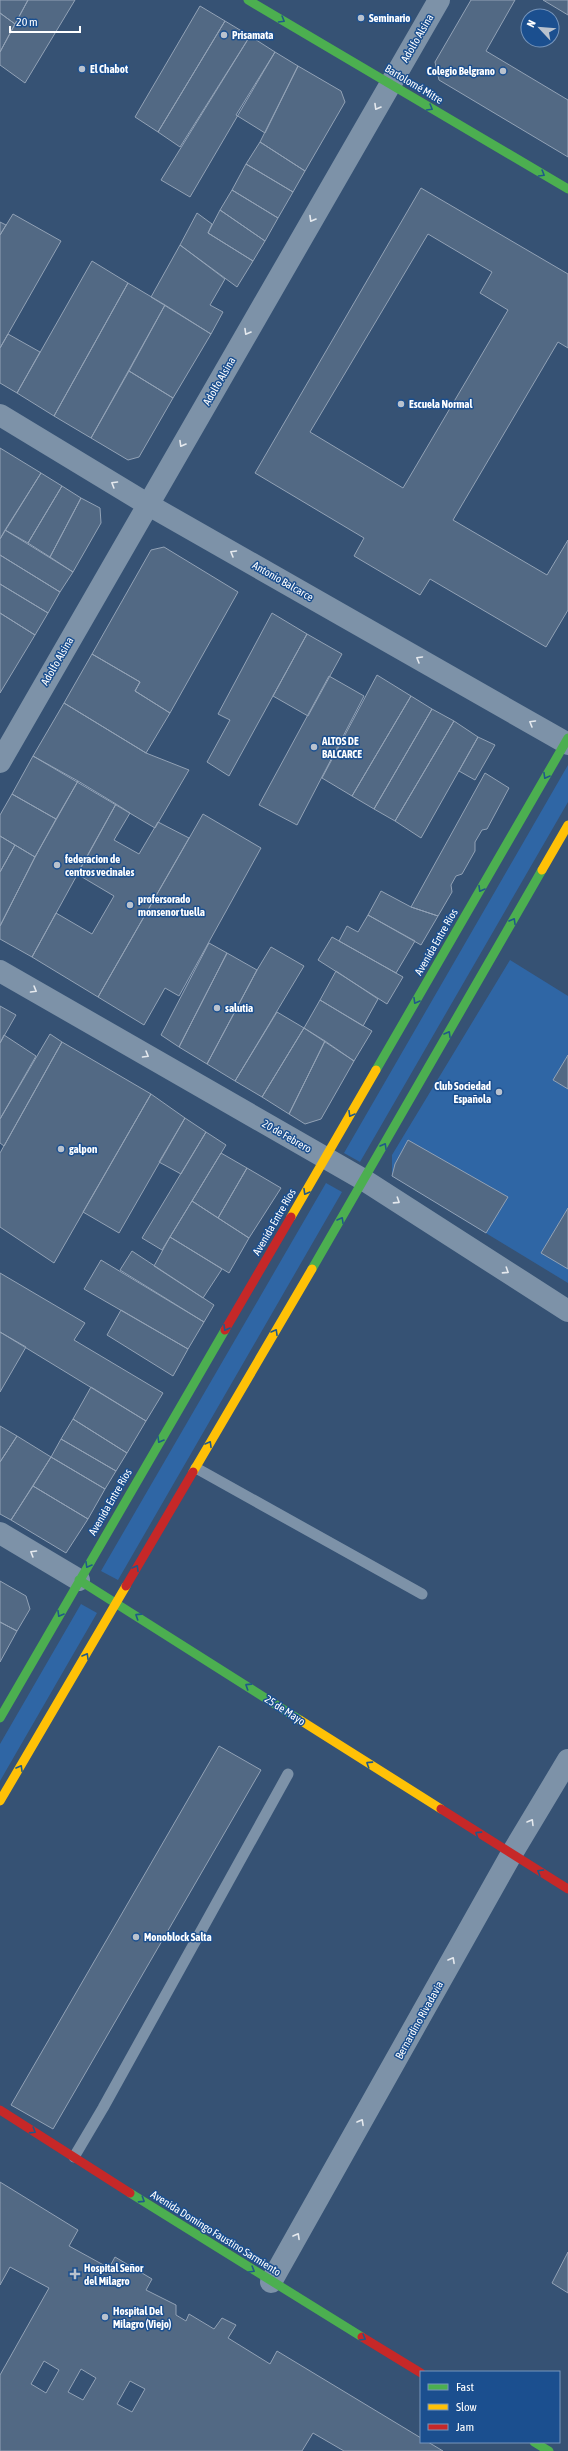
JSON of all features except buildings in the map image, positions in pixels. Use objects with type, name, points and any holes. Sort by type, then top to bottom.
[{"type":"main road","name":"Bartolomé Mitre","points":[[248,0],[568,189]]},
{"type":"main road","name":"Avenida Entre Ríos","points":[[0,1718],[567,741]]},
{"type":"main road","points":[[0,1801],[364,1180],[568,825]]},
{"type":"main road","name":"25 de Mayo","points":[[79,1580],[117,1602],[511,1855],[568,1889]]},
{"type":"main road","name":"Avenida Domingo Faustino Sarmiento","points":[[0,2110],[271,2282],[420,2372]]},
{"type":"main road","points":[[536,2443],[549,2451]]},
{"type":"street","name":"Adolfo Alsina","points":[[0,762],[147,504],[439,0]]},
{"type":"street","name":"Antonio Balcarce","points":[[0,415],[147,504],[567,741]]},
{"type":"street","name":"20 de Febrero","points":[[0,971],[364,1180],[568,1311]]},
{"type":"street","name":"25 de Mayo","points":[[0,1533],[79,1580]]},
{"type":"street","name":"Bernardino Rivadavia","points":[[271,2282],[511,1855],[568,1760]]},
{"type":"lane","points":[[196,1468],[422,1594]]},
{"type":"lane","points":[[74,2157],[107,2102],[288,1774]]},
{"type":"shaded area","points":[[568,765],[568,802],[360,1162],[344,1153]]},
{"type":"shaded area","name":"Club Sociedad Española","points":[[510,960],[568,996],[568,1283],[392,1176],[392,1155]]},
{"type":"shaded area","points":[[326,1183],[342,1192],[118,1580],[101,1571]]},
{"type":"shaded area","points":[[81,1604],[97,1613],[0,1781],[0,1744]]},
{"type":"traffic: fast","points":[[248,0],[568,189]]},
{"type":"traffic: fast","points":[[376,1070],[568,738]]},
{"type":"traffic: fast","points":[[312,1269],[542,870]]},
{"type":"traffic: fast","points":[[0,1718],[225,1330]]},
{"type":"traffic: fast","points":[[79,1580],[300,1720]]},
{"type":"traffic: fast","points":[[130,2193],[362,2337]]},
{"type":"traffic: fast","points":[[536,2443],[549,2451]]},
{"type":"traffic: slow","points":[[542,870],[568,825]]},
{"type":"traffic: slow","points":[[291,1217],[376,1070]]},
{"type":"traffic: slow","points":[[193,1472],[312,1269]]},
{"type":"traffic: slow","points":[[0,1801],[126,1586]]},
{"type":"traffic: slow","points":[[300,1720],[441,1809]]},
{"type":"traffic: jam","points":[[225,1330],[291,1217]]},
{"type":"traffic: jam","points":[[126,1586],[193,1472]]},
{"type":"traffic: jam","points":[[441,1809],[568,1889]]},
{"type":"traffic: jam","points":[[0,2110],[130,2193]]},
{"type":"traffic: jam","points":[[362,2337],[420,2372]]},
{"type":"place","name":"Seminario","points":[[361,18]]},
{"type":"place","name":"Prisamata","points":[[224,35]]},
{"type":"place","name":"El Chabot","points":[[82,69]]},
{"type":"place","name":"Colegio Belgrano","points":[[503,71]]},
{"type":"place","name":"Escuela Normal","points":[[401,404]]},
{"type":"place","name":"ALTOS DE BALCARCE","points":[[314,747]]},
{"type":"place","name":"federacion de centros vecinales","points":[[57,865]]},
{"type":"place","name":"profersorado monsenor tuella","points":[[130,905]]},
{"type":"place","name":"salutia","points":[[217,1008]]},
{"type":"place","name":"Club Sociedad Española","points":[[499,1092]]},
{"type":"place","name":"galpon","points":[[61,1149]]},
{"type":"place","name":"Monoblock Salta","points":[[136,1937]]},
{"type":"place","name":"Hospital Señor del Milagro","points":[[75,2274]]},
{"type":"place","name":"Hospital Del Milagro (Viejo)","points":[[105,2317]]}]
